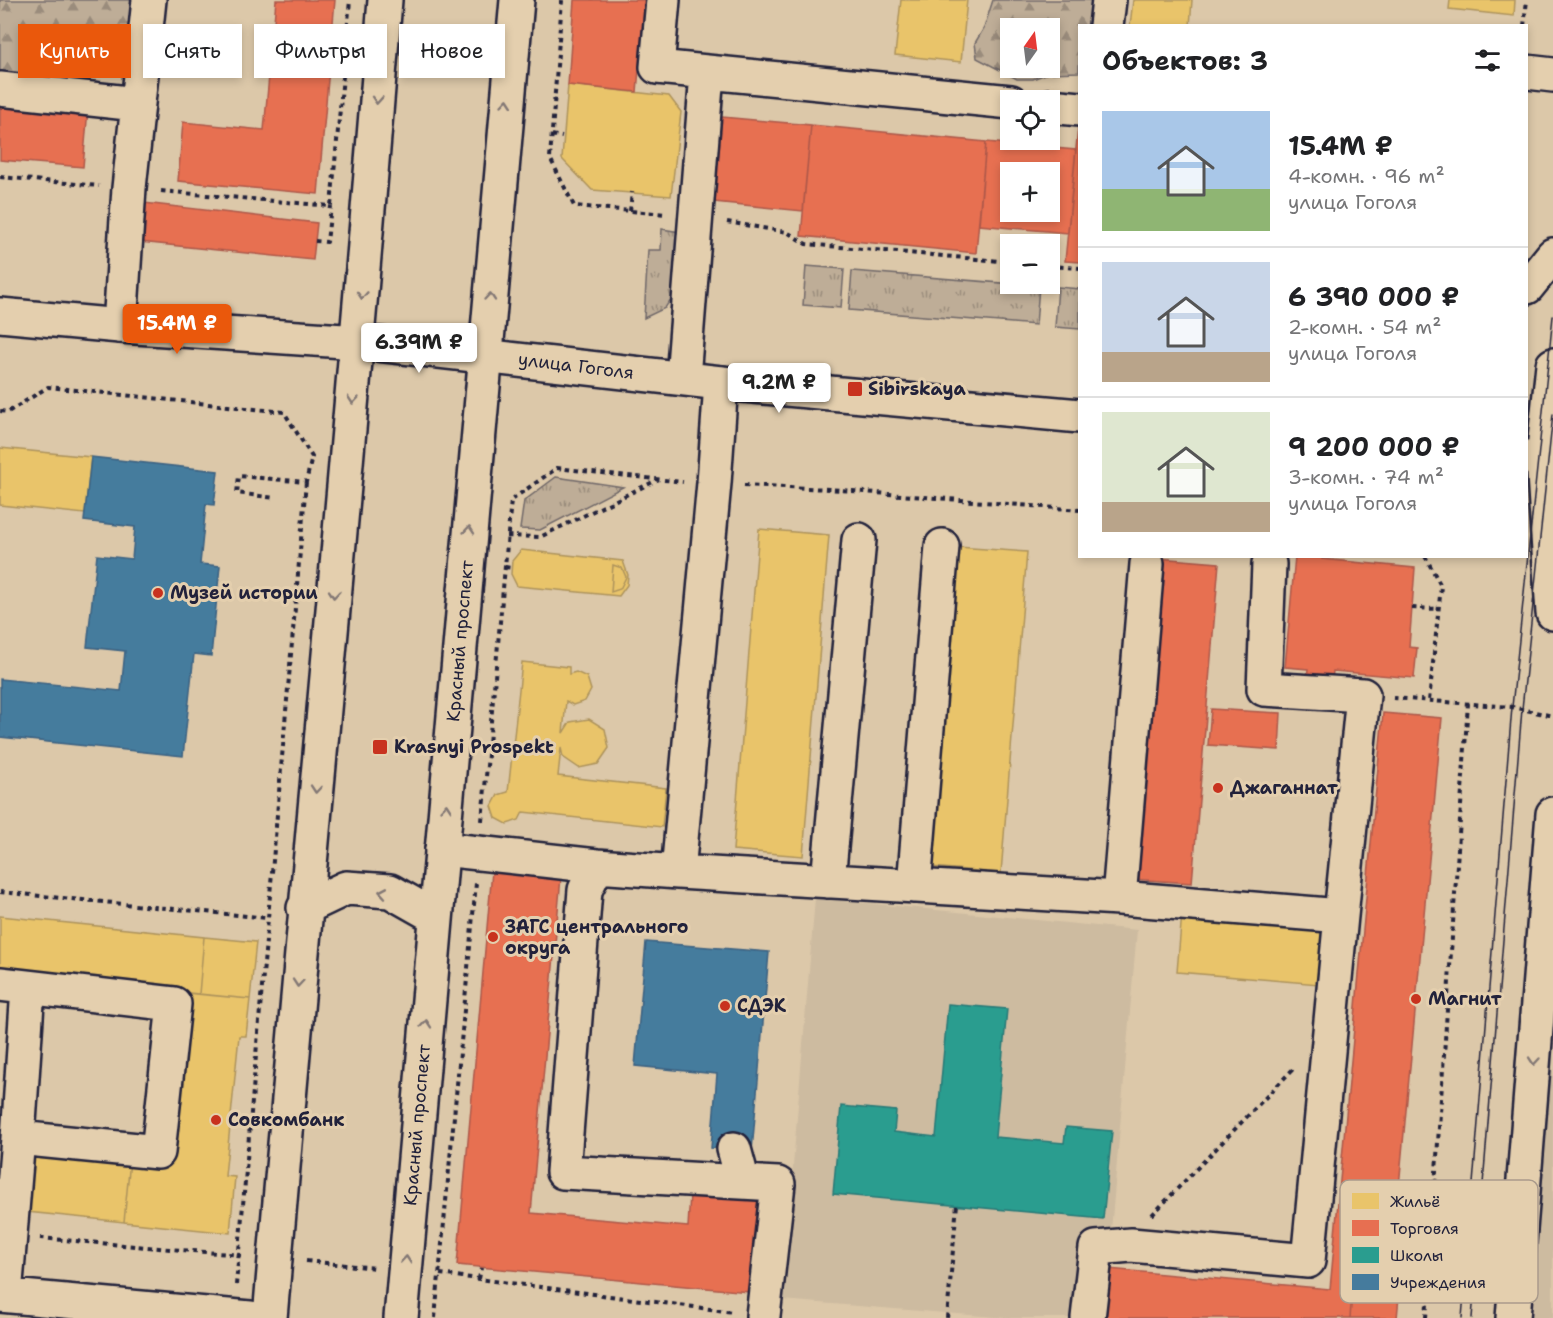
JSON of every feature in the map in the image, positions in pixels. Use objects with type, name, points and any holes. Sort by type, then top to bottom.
[{"type":"main road","points":[[120,326],[129,188],[149,0]]},
{"type":"main road","points":[[270,1318],[304,908],[358,342],[385,0]]},
{"type":"main road","name":"Красный проспект","points":[[401,1318],[517,0]]},
{"type":"main road","points":[[663,0],[657,67],[1000,101]]},
{"type":"main road","points":[[1106,24],[1109,0]]},
{"type":"main road","points":[[1528,72],[1553,75]]},
{"type":"main road","points":[[684,378],[707,73]]},
{"type":"main road","points":[[0,89],[137,104]]},
{"type":"main road","points":[[1060,107],[1078,109]]},
{"type":"main road","points":[[1528,286],[1553,255]]},
{"type":"main road","name":"улица Гоголя","points":[[0,315],[120,326],[358,342],[720,383],[1078,416]]},
{"type":"main road","points":[[1553,365],[1541,459],[1553,613]]},
{"type":"main road","points":[[678,872],[714,483],[720,383]]},
{"type":"main road","points":[[828,880],[859,540]]},
{"type":"main road","points":[[914,886],[942,546]]},
{"type":"main road","points":[[1119,898],[1147,564]]},
{"type":"main road","points":[[1088,1318],[1096,1248],[1131,1245],[1308,1261],[1363,695],[1264,689],[1269,564]]},
{"type":"main road","points":[[1524,1180],[1553,814]]},
{"type":"main road","points":[[442,849],[479,855],[597,866],[1119,898],[1341,916]]},
{"type":"main road","points":[[597,866],[585,890],[563,1172],[778,1184],[763,1316]]},
{"type":"main road","points":[[304,908],[346,888],[390,891],[435,917]]},
{"type":"main road","points":[[18,1138],[158,1152],[174,1004],[14,986],[18,1138],[6,1214],[3,1295],[54,1308],[242,1317]]},
{"type":"main road","points":[[734,1149],[743,1182]]},
{"type":"main road","points":[[1513,1318],[1514,1303]]},
{"type":"path","points":[[315,241],[327,242],[350,0]]},
{"type":"path","points":[[562,0],[550,158],[574,207],[695,216],[787,232],[806,244],[1000,261]]},
{"type":"path","points":[[1524,24],[1527,0]]},
{"type":"path","points":[[552,135],[562,137]]},
{"type":"path","points":[[0,177],[331,206]]},
{"type":"path","points":[[630,212],[632,192]]},
{"type":"path","points":[[1060,267],[1078,268]]},
{"type":"path","points":[[0,411],[8,412],[48,387],[284,412],[312,457],[306,482],[239,1254],[242,1317]]},
{"type":"path","points":[[435,1318],[511,500],[557,468],[657,480],[829,489],[1078,510]]},
{"type":"path","points":[[276,498],[237,494],[239,476],[306,482]]},
{"type":"path","points":[[507,536],[540,537],[657,480]]},
{"type":"path","points":[[1426,558],[1441,586],[1429,701]]},
{"type":"path","points":[[505,567],[512,567]]},
{"type":"path","points":[[1412,608],[1438,609]]},
{"type":"path","points":[[1363,695],[1468,702],[1553,716]]},
{"type":"path","points":[[1435,1180],[1468,702]]},
{"type":"path","points":[[0,892],[268,918]]},
{"type":"path","points":[[1131,1245],[1145,1222],[1329,1032]]},
{"type":"path","points":[[947,1318],[957,1204]]},
{"type":"path","points":[[6,1214],[239,1254],[440,1274],[763,1316]]},
{"type":"path","points":[[479,1280],[480,1268]]},
{"type":"path","points":[[1426,1318],[1427,1303]]},
{"type":"shaded area","points":[[815,898],[1137,930],[1111,1231],[1076,1318],[1008,1318],[782,1300]]},
{"type":"shaded area","points":[[1553,1040],[1553,1318],[1532,1318],[1533,1303],[1538,1303],[1538,1239]]},
{"type":"green space","points":[[0,0],[136,0],[131,50],[131,24],[18,24],[18,76],[0,74]]},
{"type":"green space","points":[[993,0],[1096,0],[1092,24],[1078,24],[1078,72],[1060,73],[1060,18],[1000,18],[1000,70],[977,58],[975,43],[984,28]]},
{"type":"green space","points":[[662,229],[680,232],[675,293],[665,308],[644,318],[648,250],[661,250]]},
{"type":"green space","points":[[806,266],[844,269],[841,308],[803,305]]},
{"type":"green space","points":[[852,271],[1000,283],[1000,294],[1038,294],[1036,325],[849,310]]},
{"type":"green space","points":[[1060,287],[1078,289],[1078,329],[1055,327]]},
{"type":"green space","points":[[556,477],[623,487],[540,530],[520,529],[524,501]]},
{"type":"building: Жильё","points":[[901,0],[967,0],[961,62],[895,55]]},
{"type":"building: Жильё","points":[[1133,0],[1192,0],[1190,24],[1130,24]]},
{"type":"building: Жильё","points":[[1450,0],[1515,0],[1514,16],[1449,9]]},
{"type":"building: Жильё","points":[[568,85],[669,96],[681,112],[671,196],[592,190],[562,159]]},
{"type":"building: Жильё","points":[[0,448],[91,457],[85,514],[0,505]]},
{"type":"building: Жильё","points":[[759,529],[829,535],[803,856],[733,850]]},
{"type":"building: Жильё","points":[[957,547],[1027,552],[1001,873],[931,867]]},
{"type":"building: Жильё","points":[[521,550],[623,561],[628,575],[627,585],[619,596],[517,586],[511,574],[512,561]]},
{"type":"building: Жильё","points":[[613,565],[622,568],[626,577],[620,589],[611,592]]},
{"type":"building: Жильё","points":[[522,662],[569,667],[569,674],[576,672],[587,677],[591,690],[585,701],[573,705],[566,701],[563,733],[570,722],[589,719],[605,729],[609,748],[598,764],[579,768],[563,757],[561,748],[558,776],[666,788],[662,827],[523,812],[519,820],[507,824],[496,818],[492,806],[498,795],[508,792]]},
{"type":"building: Жильё","points":[[1309,669],[1332,671],[1330,687],[1308,685]]},
{"type":"building: Жильё","points":[[1182,913],[1324,925],[1319,984],[1177,972]]},
{"type":"building: Жильё","points":[[0,916],[204,937],[199,994],[0,974]]},
{"type":"building: Жильё","points":[[204,937],[256,942],[250,999],[199,994]]},
{"type":"building: Жильё","points":[[185,993],[250,999],[246,1036],[239,1036],[225,1176],[235,1177],[230,1233],[124,1222],[130,1160],[168,1164]]},
{"type":"building: Жильё","points":[[33,1150],[130,1160],[124,1222],[27,1212]]},
{"type":"building: Торговля","points":[[276,0],[335,0],[333,24],[274,24]]},
{"type":"building: Торговля","points":[[574,0],[645,0],[637,92],[568,85]]},
{"type":"building: Торговля","points":[[269,78],[328,78],[318,194],[178,181],[183,122],[264,130]]},
{"type":"building: Торговля","points":[[0,101],[88,109],[83,167],[0,160]]},
{"type":"building: Торговля","points":[[722,117],[811,125],[803,211],[714,202]]},
{"type":"building: Торговля","points":[[811,125],[986,142],[976,253],[801,236]]},
{"type":"building: Торговля","points":[[1078,128],[1078,262],[1065,261]]},
{"type":"building: Торговля","points":[[986,142],[1000,143],[1000,150],[1076,150],[1068,233],[979,225]]},
{"type":"building: Торговля","points":[[144,203],[317,223],[313,260],[140,242]]},
{"type":"building: Торговля","points":[[1158,558],[1219,563],[1192,883],[1131,879]]},
{"type":"building: Торговля","points":[[1295,558],[1322,558],[1415,568],[1409,647],[1417,648],[1414,678],[1333,671],[1331,688],[1306,686],[1308,669],[1285,667]]},
{"type":"building: Торговля","points":[[1211,709],[1281,713],[1279,750],[1208,745]]},
{"type":"building: Торговля","points":[[1383,713],[1442,718],[1400,1180],[1340,1180]]},
{"type":"building: Торговля","points":[[492,871],[561,877],[531,1213],[688,1227],[690,1194],[758,1200],[749,1292],[457,1265]]},
{"type":"building: Торговля","points":[[1340,1180],[1340,1303],[1351,1303],[1350,1318],[1105,1318],[1109,1269],[1330,1289]]},
{"type":"building: Торговля","points":[[1351,1303],[1398,1303],[1397,1318],[1350,1318]]},
{"type":"building: Школы","points":[[948,1004],[1007,1009],[995,1137],[1064,1143],[1066,1127],[1112,1131],[1103,1219],[833,1194],[841,1106],[896,1111],[894,1132],[936,1137]]},
{"type":"building: Учреждения","points":[[91,457],[218,471],[214,505],[206,504],[200,564],[220,566],[211,656],[194,654],[183,756],[0,737],[0,679],[121,691],[125,651],[87,647],[97,555],[132,559],[135,527],[84,521]]},
{"type":"building: Учреждения","points":[[646,942],[769,952],[752,1151],[711,1148],[717,1074],[635,1066]]},
{"type":"tram line","points":[[1528,554],[1553,316]]},
{"type":"tram line","points":[[1483,1180],[1522,709],[1553,414]]},
{"type":"tram line","points":[[1473,1180],[1512,707],[1528,558]]},
{"type":"tram line","points":[[1462,1318],[1463,1303]]},
{"type":"tram line","points":[[1472,1318],[1473,1303]]},
{"type":"place","name":"Sibirskaya","points":[[855,389]]},
{"type":"place","name":"Музей истории","points":[[158,593]]},
{"type":"place","name":"Krasnyi Prospekt","points":[[380,747]]},
{"type":"place","name":"Джаганнат","points":[[1218,788]]},
{"type":"place","name":"ЗАГС центрального округа","points":[[493,937]]},
{"type":"place","name":"Магнит","points":[[1416,999]]},
{"type":"place","name":"СДЭК","points":[[725,1006]]},
{"type":"place","name":"Совкомбанк","points":[[216,1120]]}]
